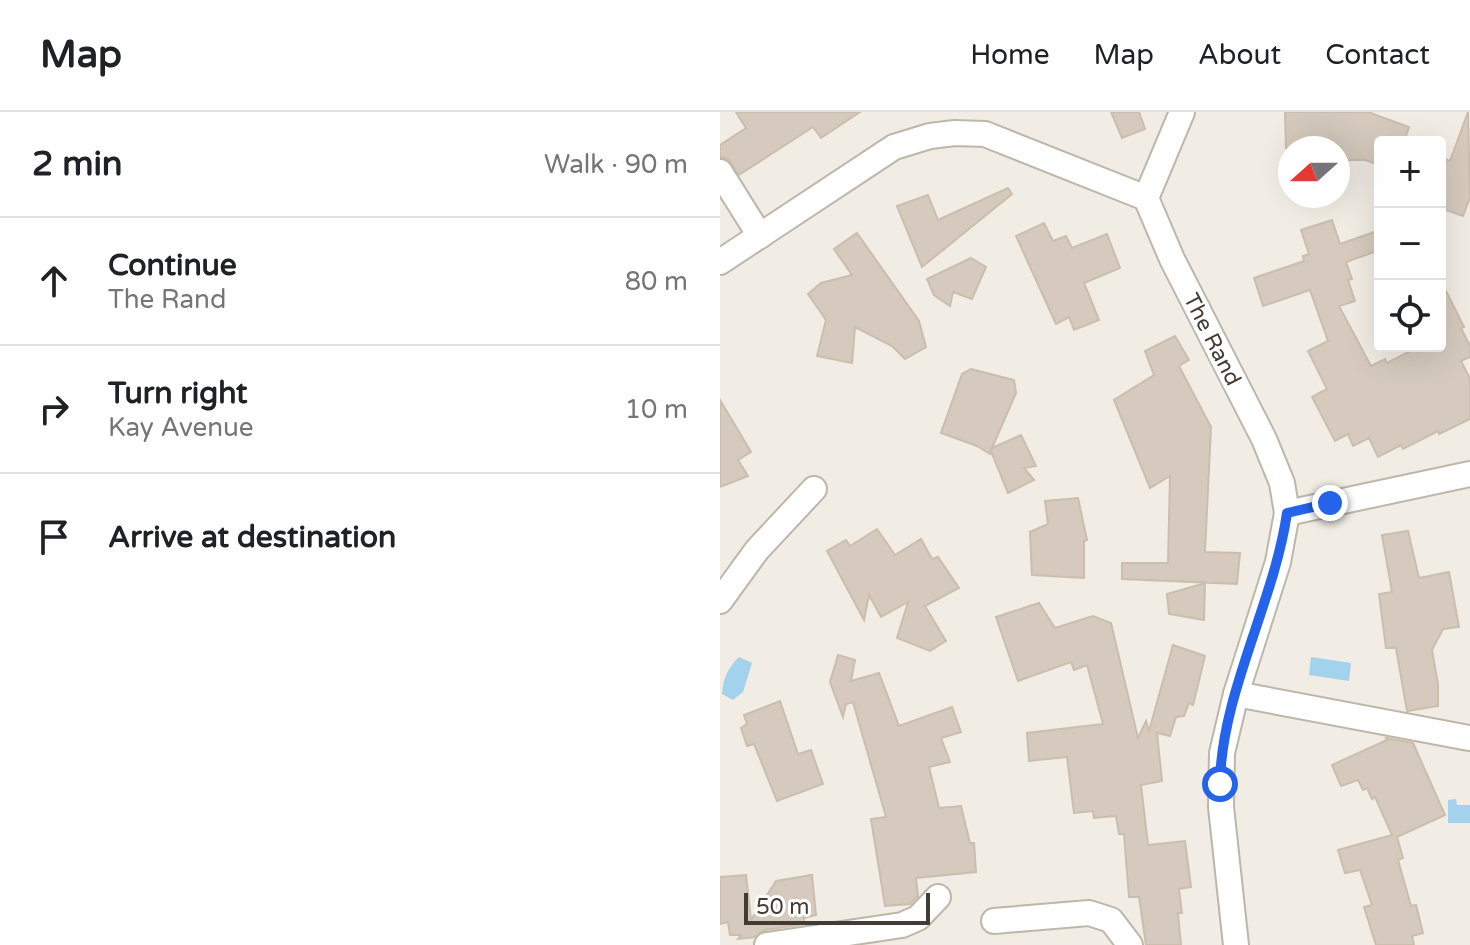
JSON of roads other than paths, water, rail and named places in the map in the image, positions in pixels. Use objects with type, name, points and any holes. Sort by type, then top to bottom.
[{"type":"street","points":[[720,262],[894,147],[930,136],[985,134],[1146,198],[1182,112]]},
{"type":"street","points":[[720,172],[760,236]]},
{"type":"street","name":"The Rand","points":[[1146,198],[1172,259],[1264,439],[1282,483],[1287,513],[1278,562],[1236,694],[1222,753],[1220,784],[1236,945]]},
{"type":"street","points":[[1287,513],[1470,474]]},
{"type":"street","points":[[720,601],[757,550],[814,489]]},
{"type":"street","points":[[1236,694],[1469,738]]},
{"type":"street","points":[[767,945],[902,925],[918,918],[938,897]]},
{"type":"street","points":[[994,921],[1089,913],[1111,920],[1130,945]]},
{"type":"water","points":[[739,657],[752,663],[743,692],[733,700],[722,694],[727,674]]},
{"type":"water","points":[[1311,657],[1351,663],[1349,681],[1309,675]]},
{"type":"water","points":[[1456,799],[1457,805],[1470,805],[1470,823],[1448,823],[1448,800]]}]
